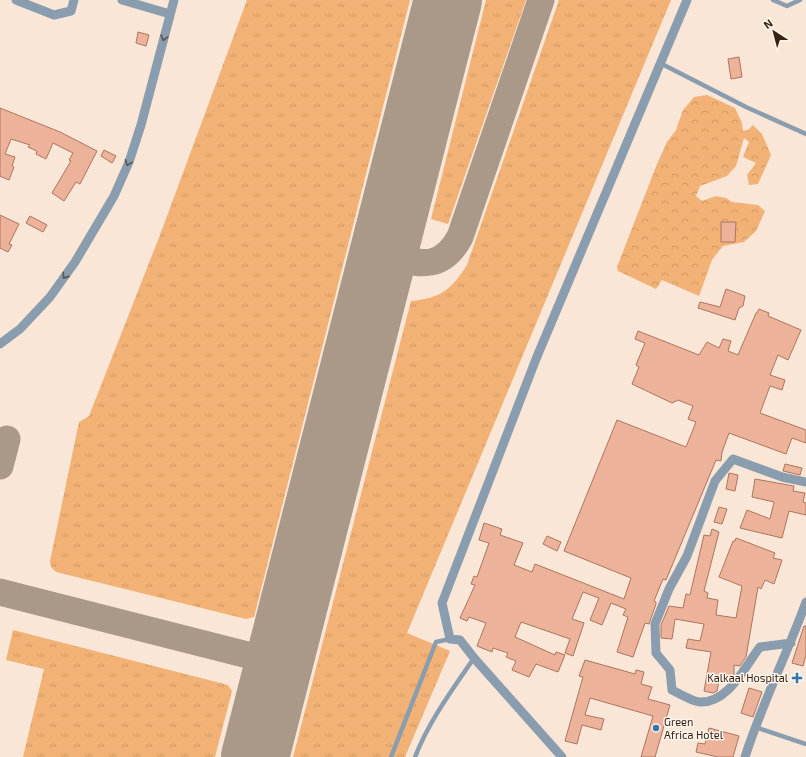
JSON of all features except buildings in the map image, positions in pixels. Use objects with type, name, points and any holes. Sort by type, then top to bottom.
[{"type":"street","points":[[16,0],[54,16],[71,11],[74,0]]},
{"type":"street","points":[[122,0],[170,14]]},
{"type":"street","points":[[0,344],[20,329],[50,297],[82,250],[114,196],[129,162],[141,125],[174,0]]},
{"type":"street","points":[[562,757],[474,658],[460,640],[450,639],[442,603],[536,359],[687,0]]},
{"type":"street","points":[[791,643],[760,647],[746,669],[721,696],[700,702],[672,690],[670,670],[656,653],[655,624],[669,589],[687,556],[715,481],[733,459],[782,477],[806,482]]},
{"type":"street","points":[[745,757],[755,727],[791,643],[806,602]]},
{"type":"lane","points":[[773,0],[787,6],[800,0]]},
{"type":"lane","points":[[660,63],[746,107],[806,134]]},
{"type":"lane","points":[[391,757],[436,642],[450,639]]},
{"type":"lane","points":[[415,757],[423,737],[451,691],[474,658]]},
{"type":"lane","points":[[755,727],[806,744]]},
{"type":"green space","points":[[247,0],[410,0],[254,617],[246,619],[56,572],[51,567],[50,561],[79,422],[89,416],[160,235]]},
{"type":"green space","points":[[486,0],[526,0],[448,224],[431,219]]},
{"type":"green space","points":[[559,0],[671,0],[407,633],[450,651],[405,757],[293,757],[411,301],[438,295],[456,281],[467,265]]},
{"type":"green space","points":[[707,95],[735,108],[742,123],[743,131],[748,130],[753,125],[762,134],[771,155],[758,184],[749,185],[747,175],[756,163],[743,157],[749,142],[744,138],[736,166],[727,176],[700,186],[696,196],[702,201],[716,196],[726,198],[732,202],[758,205],[765,211],[756,231],[744,242],[723,246],[712,260],[699,296],[662,280],[656,289],[618,271],[617,267],[657,164],[667,142],[676,130],[683,110],[694,97]]},
{"type":"green space","points":[[13,630],[228,685],[232,691],[215,757],[23,757],[44,669],[6,660]]},
{"type":"taxiway","points":[[382,256],[426,263],[435,261],[452,249],[460,237],[541,0]]},
{"type":"taxiway","points":[[0,466],[7,439]]},
{"type":"taxiway","points":[[0,592],[279,663]]},
{"type":"runway","points":[[255,757],[448,0]]},
{"type":"place","name":"Kalkaal Hospital","points":[[797,678]]},
{"type":"place","name":"Green Africa Hotel","points":[[656,728]]}]
